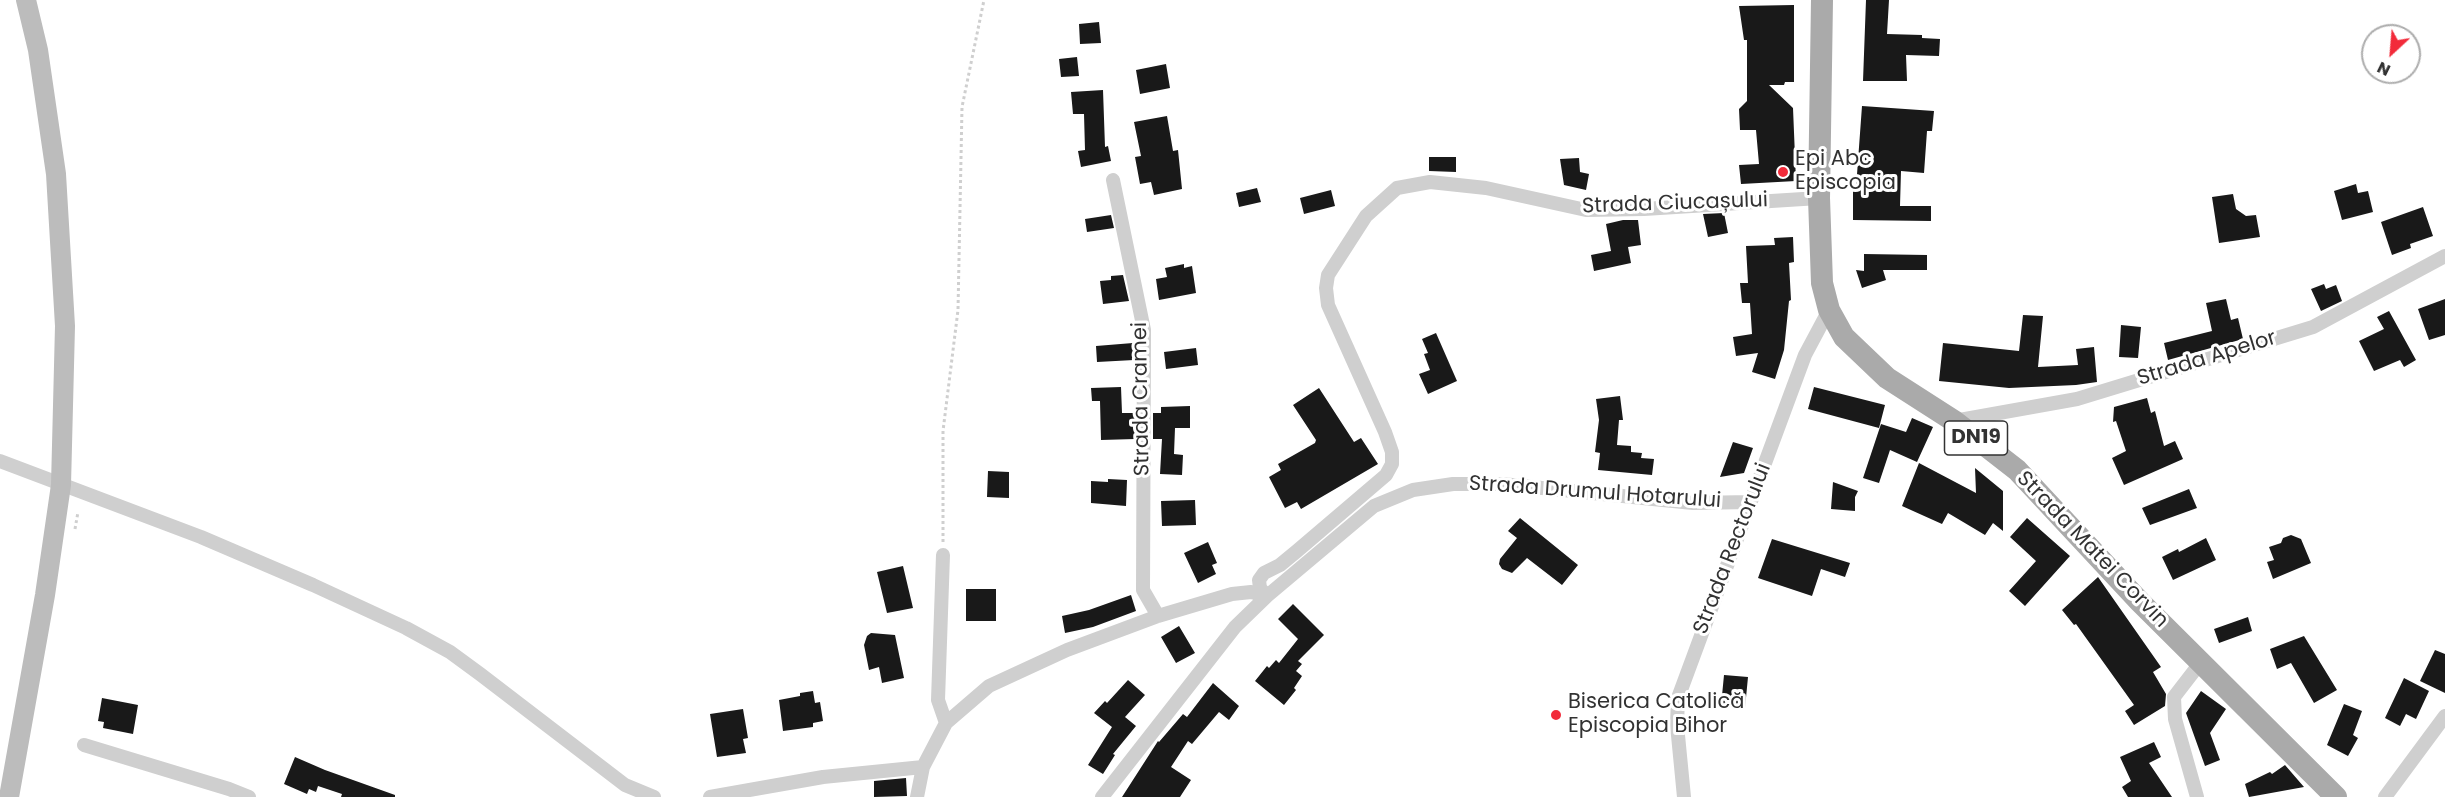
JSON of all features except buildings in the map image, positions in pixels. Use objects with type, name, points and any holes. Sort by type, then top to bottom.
[{"type":"main road","points":[[9,797],[45,595],[61,485],[65,326],[56,174],[38,50],[26,0]]},
{"type":"main road","name":"Strada Matei Corvin","points":[[1822,0],[1819,198],[1822,283],[1829,310],[1844,338],[1887,378],[1954,421],[2017,470],[2140,602],[2337,797]]},
{"type":"street","name":"Strada Cramei","points":[[1113,180],[1144,330],[1143,590],[1158,616]]},
{"type":"street","name":"Strada Ciucașului","points":[[1267,596],[1260,588],[1259,580],[1264,573],[1280,565],[1306,544],[1386,475],[1392,464],[1392,452],[1385,432],[1328,305],[1326,288],[1328,275],[1366,216],[1397,188],[1430,182],[1486,188],[1586,210],[1644,209],[1819,198]]},
{"type":"street","name":"Strada Apelor","points":[[1954,421],[2077,399],[2313,327],[2445,256]]},
{"type":"street","name":"Strada Rectorului","points":[[1684,797],[1677,725],[1678,698],[1805,355],[1829,310]]},
{"type":"street","points":[[0,461],[201,537],[406,628],[450,652],[480,674],[624,791],[654,797]]},
{"type":"street","name":"Strada Drumul Hotarului","points":[[1102,797],[1235,627],[1267,596],[1374,506],[1413,490],[1453,484],[1502,484],[1693,503],[1751,502]]},
{"type":"street","points":[[943,555],[938,700],[945,723]]},
{"type":"street","points":[[917,797],[923,767],[945,723],[989,686],[1067,650],[1158,616],[1232,594],[1251,592],[1267,596]]},
{"type":"street","points":[[2197,797],[2175,719],[2174,697],[2201,662]]},
{"type":"street","points":[[2385,797],[2445,716]]},
{"type":"street","points":[[84,745],[249,797]]},
{"type":"street","points":[[710,797],[823,777],[923,767]]},
{"type":"path","points":[[943,555],[943,431],[958,310],[962,107],[984,0]]},
{"type":"place","name":"Epi Abc Episcopia","points":[[1783,172]]},
{"type":"place","name":"Biserica Catolică Episcopia Bihor","points":[[1556,715]]}]
